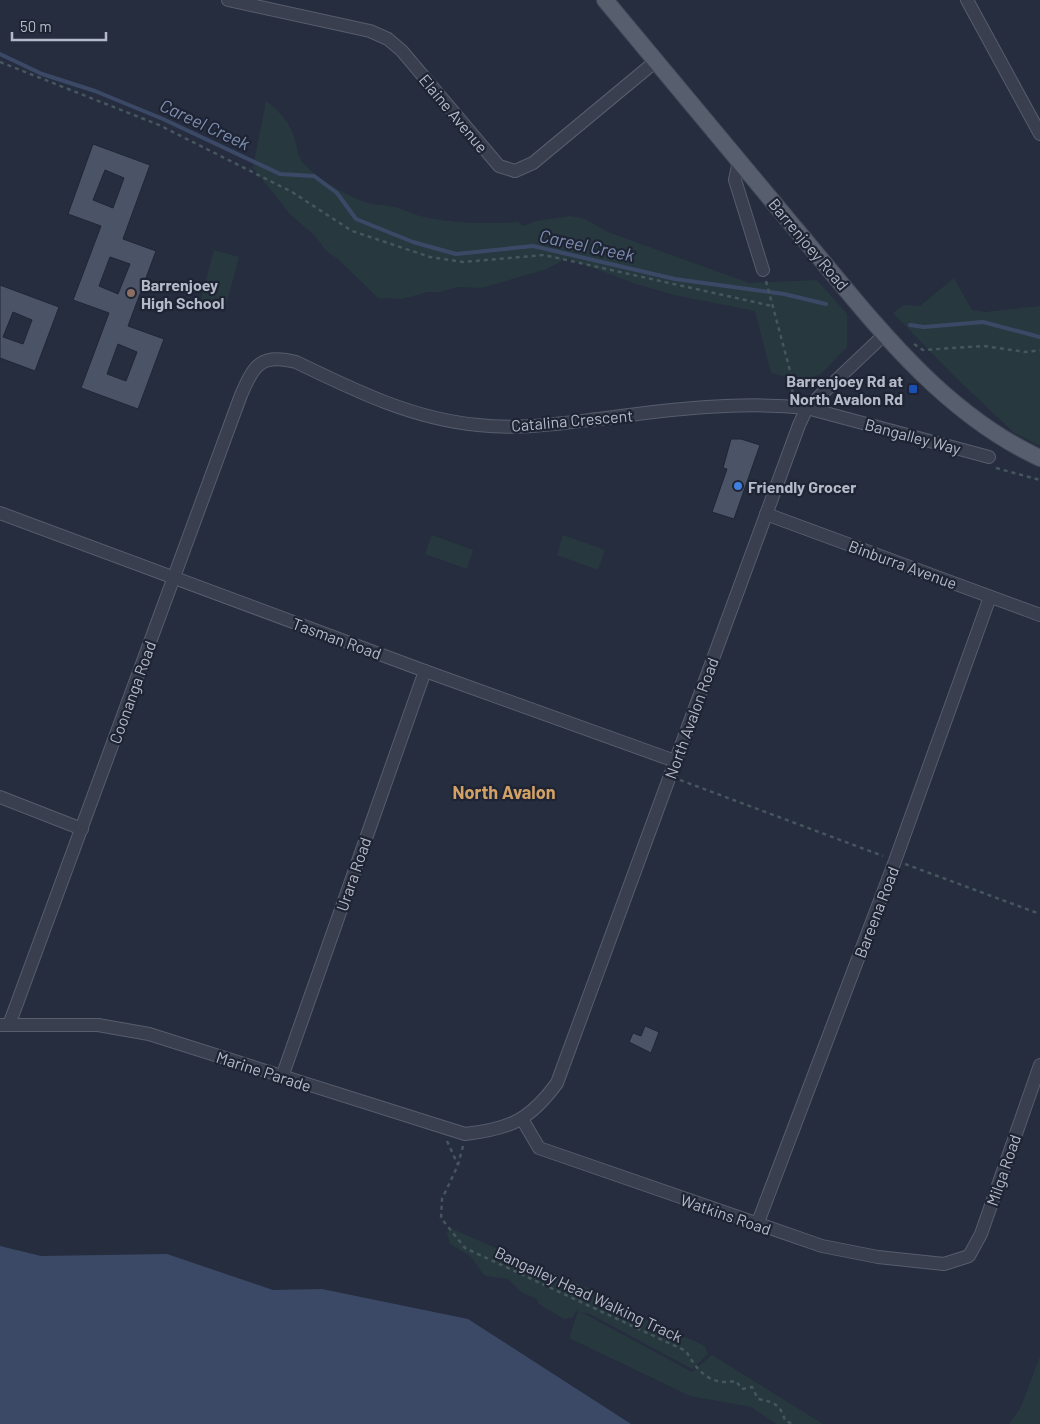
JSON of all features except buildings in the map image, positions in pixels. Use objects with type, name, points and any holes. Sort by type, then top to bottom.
[{"type":"main road","name":"Barrenjoey Road","points":[[604,0],[885,334],[941,393],[977,422],[1021,449],[1040,458]]},
{"type":"street","name":"Elaine Avenue","points":[[228,0],[291,6],[370,31],[388,39],[402,51],[499,166],[515,171],[533,163],[656,61]]},
{"type":"street","points":[[968,0],[1040,134]]},
{"type":"street","points":[[739,161],[735,180],[763,270]]},
{"type":"street","name":"North Avalon Road","points":[[522,1119],[546,1098],[557,1083],[766,514],[807,408],[885,334]]},
{"type":"street","name":"Catalina Crescent","points":[[260,363],[278,358],[296,362],[404,411],[477,425],[530,427],[675,409],[790,406],[807,408]]},
{"type":"street","name":"Coonanga Road","points":[[5,1025],[82,829],[250,373],[260,363]]},
{"type":"street","name":"Bangalley Way","points":[[807,408],[989,457]]},
{"type":"street","name":"Tasman Road","points":[[0,513],[425,671],[675,761]]},
{"type":"street","name":"Binburra Avenue","points":[[766,514],[1040,615]]},
{"type":"street","name":"Bareena Road","points":[[758,1225],[895,861],[990,597]]},
{"type":"street","name":"Urara Road","points":[[282,1077],[425,671]]},
{"type":"street","points":[[0,797],[82,829]]},
{"type":"street","name":"Marine Parade","points":[[5,1025],[98,1025],[148,1034],[465,1134],[497,1130],[522,1119]]},
{"type":"street","name":"Milga Road","points":[[952,1263],[969,1256],[981,1234],[1034,1104],[1040,1065]]},
{"type":"street","name":"Watkins Road","points":[[522,1119],[539,1148],[758,1225],[822,1246],[878,1257],[927,1263],[952,1263]]},
{"type":"path","points":[[0,62],[159,125],[292,192],[352,231],[430,257],[463,262],[544,255],[772,306]]},
{"type":"path","points":[[766,284],[793,382],[790,406]]},
{"type":"path","points":[[913,343],[924,350],[984,346],[1026,352],[1040,350]]},
{"type":"path","points":[[670,776],[1040,914]]},
{"type":"path","points":[[441,1128],[458,1165]]},
{"type":"path","name":"Bangalley Head Walking Track","points":[[465,1134],[458,1165],[442,1198],[441,1218],[465,1248],[686,1351],[697,1370],[723,1384],[736,1381],[742,1388],[752,1387],[758,1399],[768,1400],[778,1405],[783,1412],[785,1421],[794,1424]]},
{"type":"shaded area","points":[[266,101],[280,113],[287,123],[293,134],[299,156],[304,164],[325,181],[357,199],[368,203],[391,206],[432,219],[457,222],[518,222],[523,226],[536,221],[571,216],[585,219],[608,232],[749,283],[817,280],[847,314],[847,347],[821,374],[802,381],[771,373],[755,311],[674,295],[636,284],[567,258],[547,269],[481,288],[458,287],[402,299],[378,298],[338,259],[326,251],[315,236],[290,214],[253,168]]},
{"type":"shaded area","points":[[214,250],[239,257],[225,309],[200,302]]},
{"type":"shaded area","points":[[954,278],[972,310],[985,312],[1040,306],[1040,446],[1013,432],[951,373],[893,313],[904,305],[920,306]]},
{"type":"shaded area","points":[[432,535],[473,550],[467,569],[425,554]]},
{"type":"shaded area","points":[[563,535],[605,550],[598,570],[557,555]]},
{"type":"shaded area","points":[[450,1228],[604,1295],[602,1300],[705,1346],[708,1354],[692,1369],[590,1314],[581,1312],[692,1372],[712,1355],[823,1424],[776,1424],[751,1407],[690,1396],[569,1338],[578,1311],[576,1311],[573,1317],[564,1319],[539,1304],[537,1299],[521,1292],[508,1279],[485,1276],[470,1256],[450,1244],[447,1233]]},
{"type":"shaded area","points":[[1040,1356],[1040,1424],[1009,1424],[1021,1407]]},
{"type":"water","points":[[0,1246],[41,1256],[167,1254],[273,1290],[322,1289],[468,1319],[631,1424],[0,1424]]},
{"type":"waterway","name":"Careel Creek","points":[[0,54],[42,74],[95,91],[163,119],[280,174],[314,176],[337,193],[356,219],[413,242],[456,254],[533,246],[675,279],[784,294],[826,304]]},
{"type":"waterway","name":"Careel Creek","points":[[910,325],[924,327],[983,322],[1040,337]]},
{"type":"place","name":"Barrenjoey High School","points":[[131,293]]},
{"type":"place","name":"Barrenjoey Rd at North Avalon Rd","points":[[913,389]]},
{"type":"place","name":"Friendly Grocer","points":[[738,486]]},
{"type":"district","name":"North Avalon","points":[[504,792]]}]
